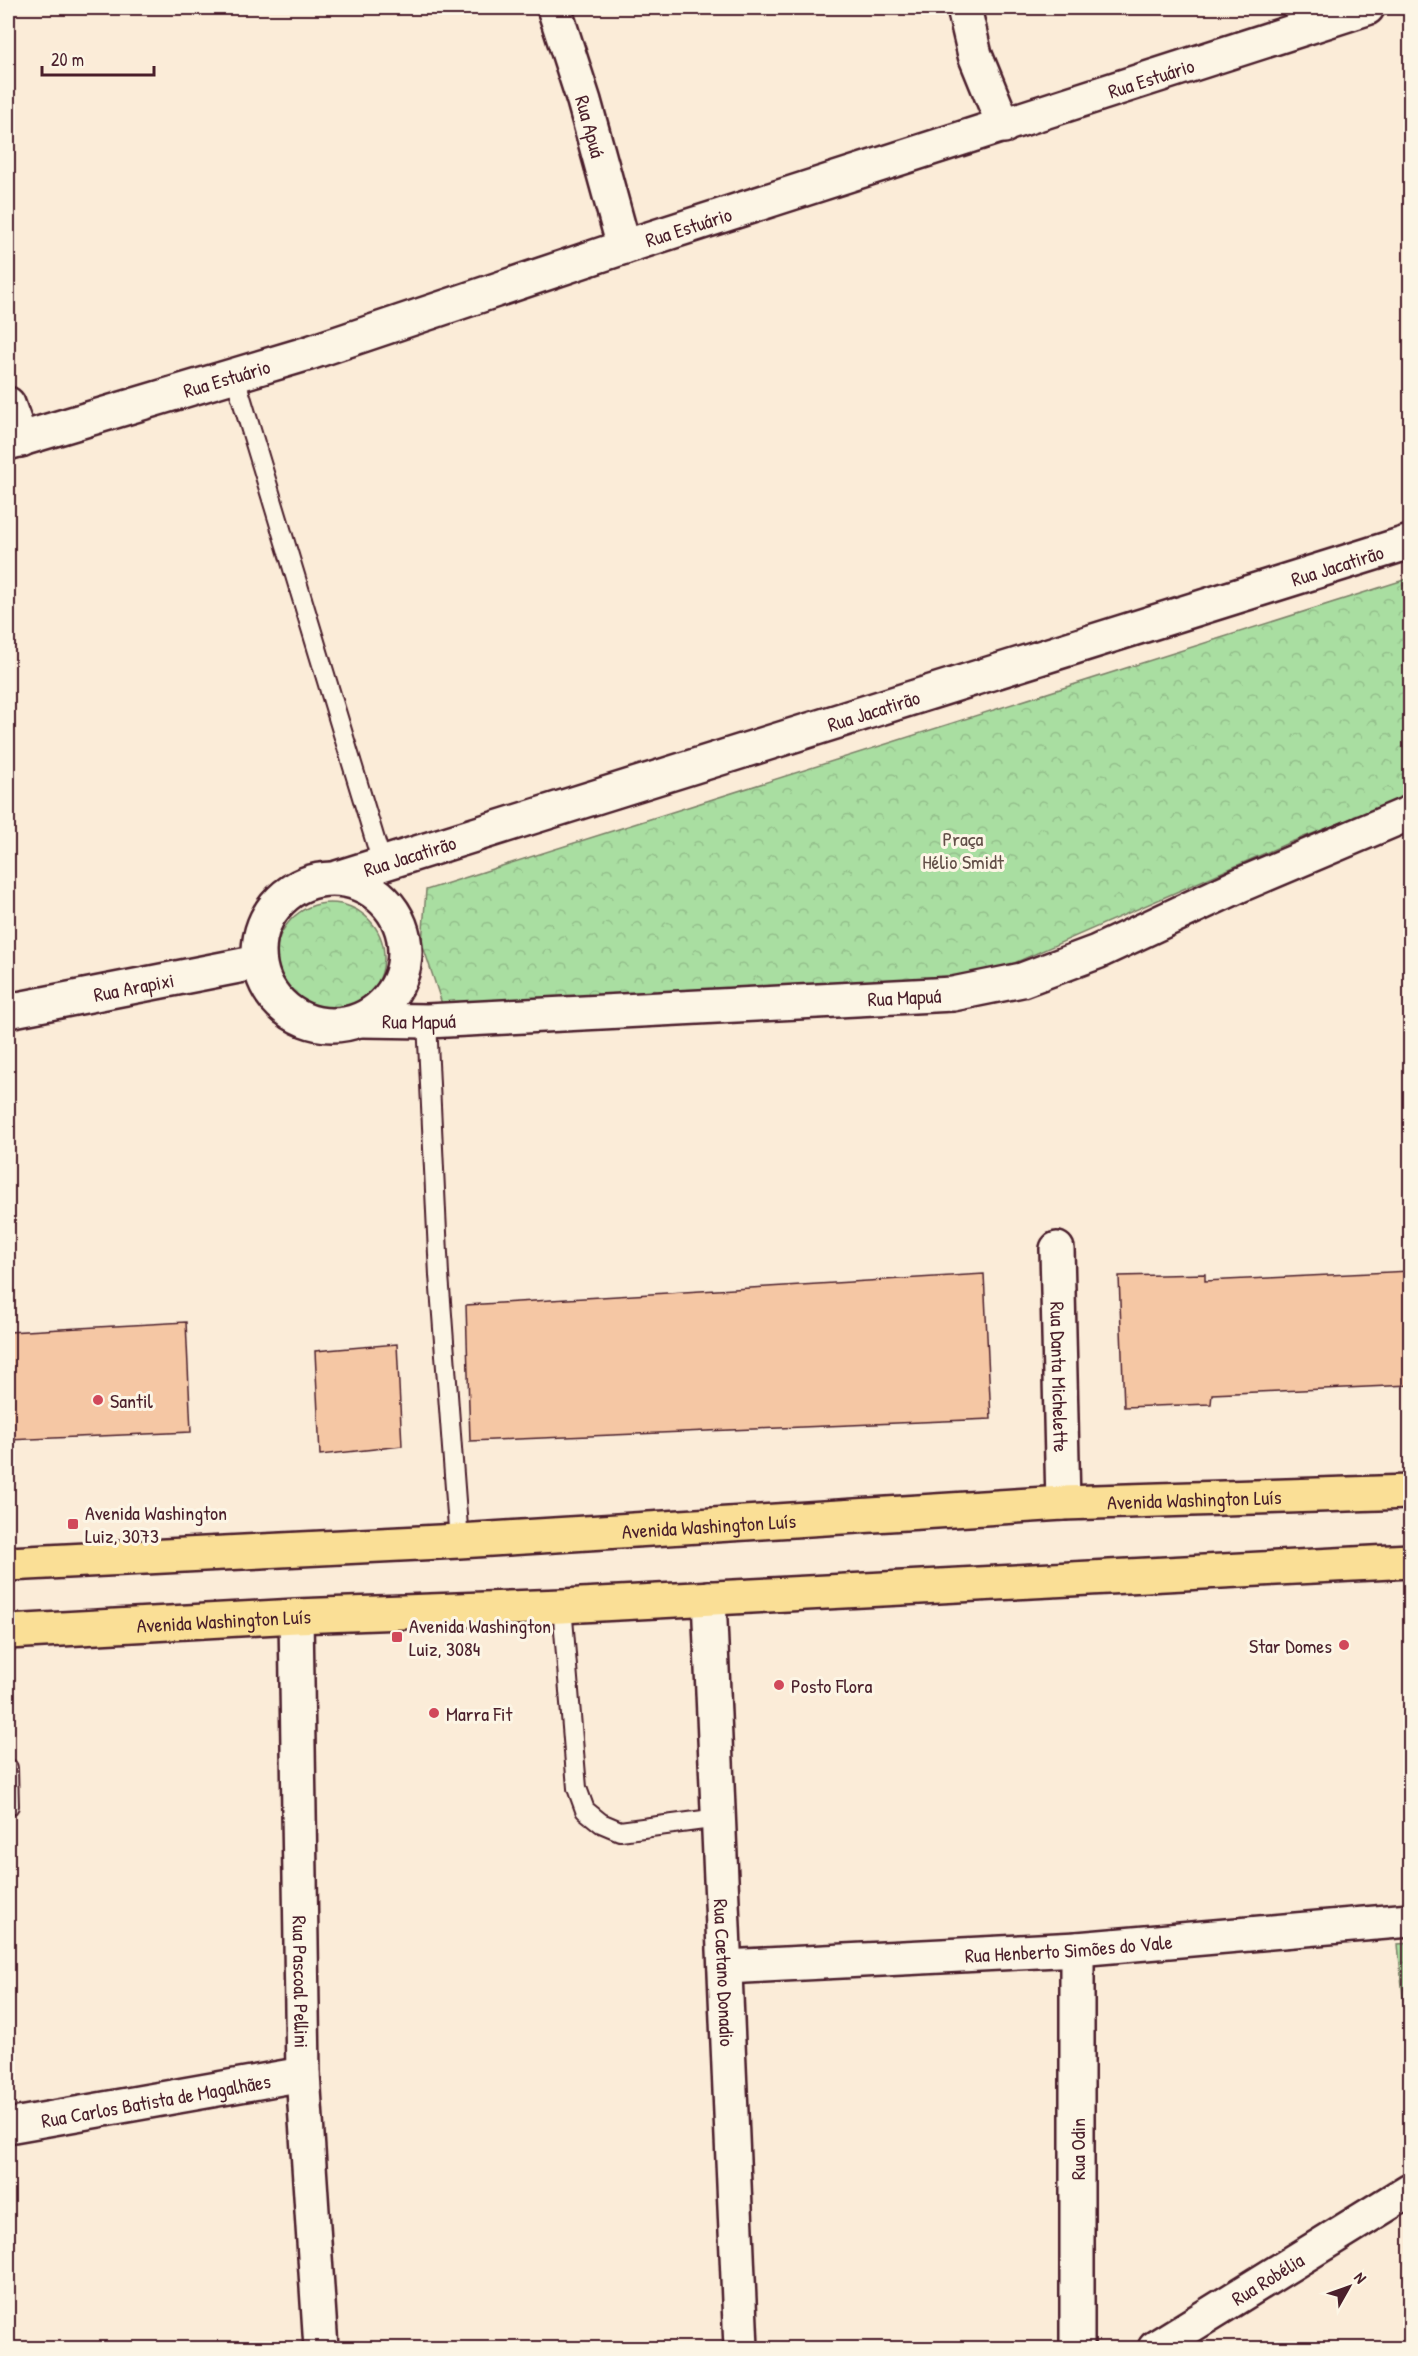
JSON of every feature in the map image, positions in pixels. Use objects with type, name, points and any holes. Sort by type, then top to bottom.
[{"type":"highway","name":"Avenida Washington Luís","points":[[8,1564],[459,1541],[1063,1503],[1410,1492]]},
{"type":"highway","name":"Avenida Washington Luís","points":[[8,1632],[296,1616],[562,1606],[1410,1561]]},
{"type":"street","name":"Rua Apuá","points":[[554,8],[584,101],[624,247]]},
{"type":"street","points":[[964,8],[975,55],[1004,126]]},
{"type":"street","name":"Rua Estuário","points":[[14,441],[235,377],[624,247],[1367,8]]},
{"type":"street","points":[[8,404],[14,441]]},
{"type":"street","name":"Rua Jacatirão","points":[[337,878],[1410,542]]},
{"type":"street","name":"Rua Mapuá","points":[[362,1020],[427,1021],[953,994],[1022,980],[1097,952],[1240,885],[1410,813]]},
{"type":"street","points":[[337,878],[360,884],[381,897],[396,916],[404,939],[405,964],[397,987],[382,1006],[362,1020],[340,1026],[317,1024],[296,1016],[278,1002],[265,984],[259,962],[259,940],[265,920],[277,902],[293,888],[313,880],[337,878]]},
{"type":"street","name":"Rua Arapixi","points":[[8,1011],[259,962]]},
{"type":"street","name":"Rua Danta Michelette","points":[[1057,1248],[1063,1503]]},
{"type":"street","name":"Rua Caetano Donadio","points":[[709,1598],[741,2349]]},
{"type":"street","name":"Rua Pascoal Pellini","points":[[296,1616],[303,2074],[321,2349]]},
{"type":"street","name":"Rua Henberto Simões do Vale","points":[[725,1968],[1077,1949],[1410,1920]]},
{"type":"street","name":"Rua Odin","points":[[1077,1949],[1077,2349]]},
{"type":"street","name":"Rua Carlos Batista de Magalhães","points":[[8,2126],[303,2074]]},
{"type":"street","name":"Rua Robélia","points":[[1155,2349],[1410,2190]]},
{"type":"lane","points":[[235,377],[381,863]]},
{"type":"lane","points":[[427,1021],[439,1275],[459,1541]]},
{"type":"lane","points":[[562,1606],[577,1788],[585,1810],[601,1824],[620,1831],[719,1818]]},
{"type":"lane","points":[[8,1768],[9,1806]]},
{"type":"green space","name":"Praça Hélio Smidt","points":[[1410,578],[1410,796],[1286,844],[989,974],[443,1007],[422,943],[426,890]]},
{"type":"green space","points":[[330,903],[340,904],[360,912],[368,919],[375,927],[383,947],[383,967],[375,987],[368,995],[360,1002],[340,1010],[330,1011],[320,1010],[300,1002],[292,995],[285,987],[277,967],[276,957],[277,947],[285,927],[292,919],[300,912],[320,904]]},
{"type":"green space","points":[[1410,1943],[1410,2071],[1398,1944]]},
{"type":"building","points":[[1410,1271],[1410,1385],[1212,1394],[1211,1404],[1124,1407],[1119,1276],[1205,1274],[1205,1281]]},
{"type":"building","points":[[984,1274],[991,1419],[470,1441],[466,1305]]},
{"type":"building","name":"Santil","points":[[186,1322],[191,1432],[8,1440],[8,1332]]},
{"type":"building","points":[[397,1344],[402,1446],[320,1455],[315,1351]]},
{"type":"place","name":"Santil","points":[[98,1400]]},
{"type":"place","name":"Avenida Washington Luiz, 3073","points":[[73,1524]]},
{"type":"place","name":"Avenida Washington Luiz, 3084","points":[[397,1637]]},
{"type":"place","name":"Star Domes","points":[[1344,1645]]},
{"type":"place","name":"Posto Flora","points":[[779,1685]]},
{"type":"place","name":"Marra Fit","points":[[434,1713]]}]
